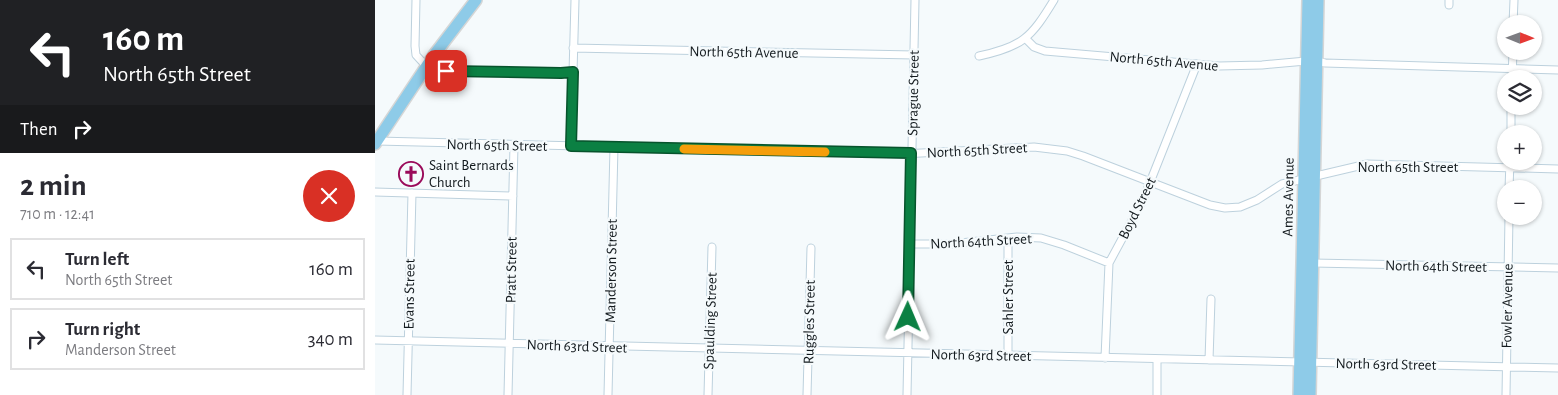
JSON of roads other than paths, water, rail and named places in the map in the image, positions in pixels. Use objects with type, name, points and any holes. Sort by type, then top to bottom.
[{"type":"main road","points":[[376,142],[461,18],[476,0]]},
{"type":"main road","name":"Ames Avenue","points":[[1307,0],[1312,61]]},
{"type":"main road","name":"Ames Avenue","points":[[1310,395],[1305,362],[1312,61],[1319,0]]},
{"type":"main road","name":"Ames Avenue","points":[[1299,395],[1305,362],[1313,263],[1310,178]]},
{"type":"street","points":[[416,0],[416,54],[427,68],[448,72],[573,72]]},
{"type":"street","points":[[571,146],[575,0]]},
{"type":"street","name":"Sprague Street","points":[[907,395],[915,0]]},
{"type":"street","points":[[979,56],[1008,49],[1025,38],[1037,28],[1054,0]]},
{"type":"street","points":[[1513,15],[1514,0]]},
{"type":"street","name":"North 65th Avenue","points":[[1025,38],[1034,47],[1045,51],[1197,64],[1234,66],[1312,61],[1325,63],[1558,70]]},
{"type":"street","name":"North 65th Avenue","points":[[573,48],[914,55]]},
{"type":"street","points":[[1512,60],[1512,68]]},
{"type":"street","name":"Boyd Street","points":[[1105,358],[1109,263],[1151,182],[1197,64]]},
{"type":"street","name":"North 65th Street","points":[[376,142],[911,153],[1017,147],[1051,148],[1083,156],[1210,205],[1225,208],[1247,205],[1282,184],[1367,164],[1497,165]]},
{"type":"street","name":"Pratt Street","points":[[508,395],[514,145]]},
{"type":"street","name":"Manderson Street","points":[[608,395],[614,147]]},
{"type":"street","name":"North 65th Street","points":[[1542,168],[1558,169]]},
{"type":"street","points":[[375,192],[513,196]]},
{"type":"street","name":"Evans Street","points":[[407,395],[412,193]]},
{"type":"street","name":"Fowler Avenue","points":[[1506,395],[1509,225]]},
{"type":"street","name":"North 64th Street","points":[[910,244],[951,244],[1029,237],[1050,240],[1109,263]]},
{"type":"street","name":"Sahler Street","points":[[1008,356],[1009,238]]},
{"type":"street","name":"Spaulding Street","points":[[708,395],[712,247]]},
{"type":"street","name":"Ruggles Street","points":[[807,395],[811,248]]},
{"type":"street","name":"North 64th Street","points":[[1313,263],[1558,268]]},
{"type":"street","points":[[1209,360],[1211,299]]},
{"type":"street","name":"North 63rd Street","points":[[375,340],[1558,368]]},
{"type":"street","points":[[1157,359],[1157,395]]},
{"type":"place","name":"Saint Bernards Church","points":[[411,174]]}]
